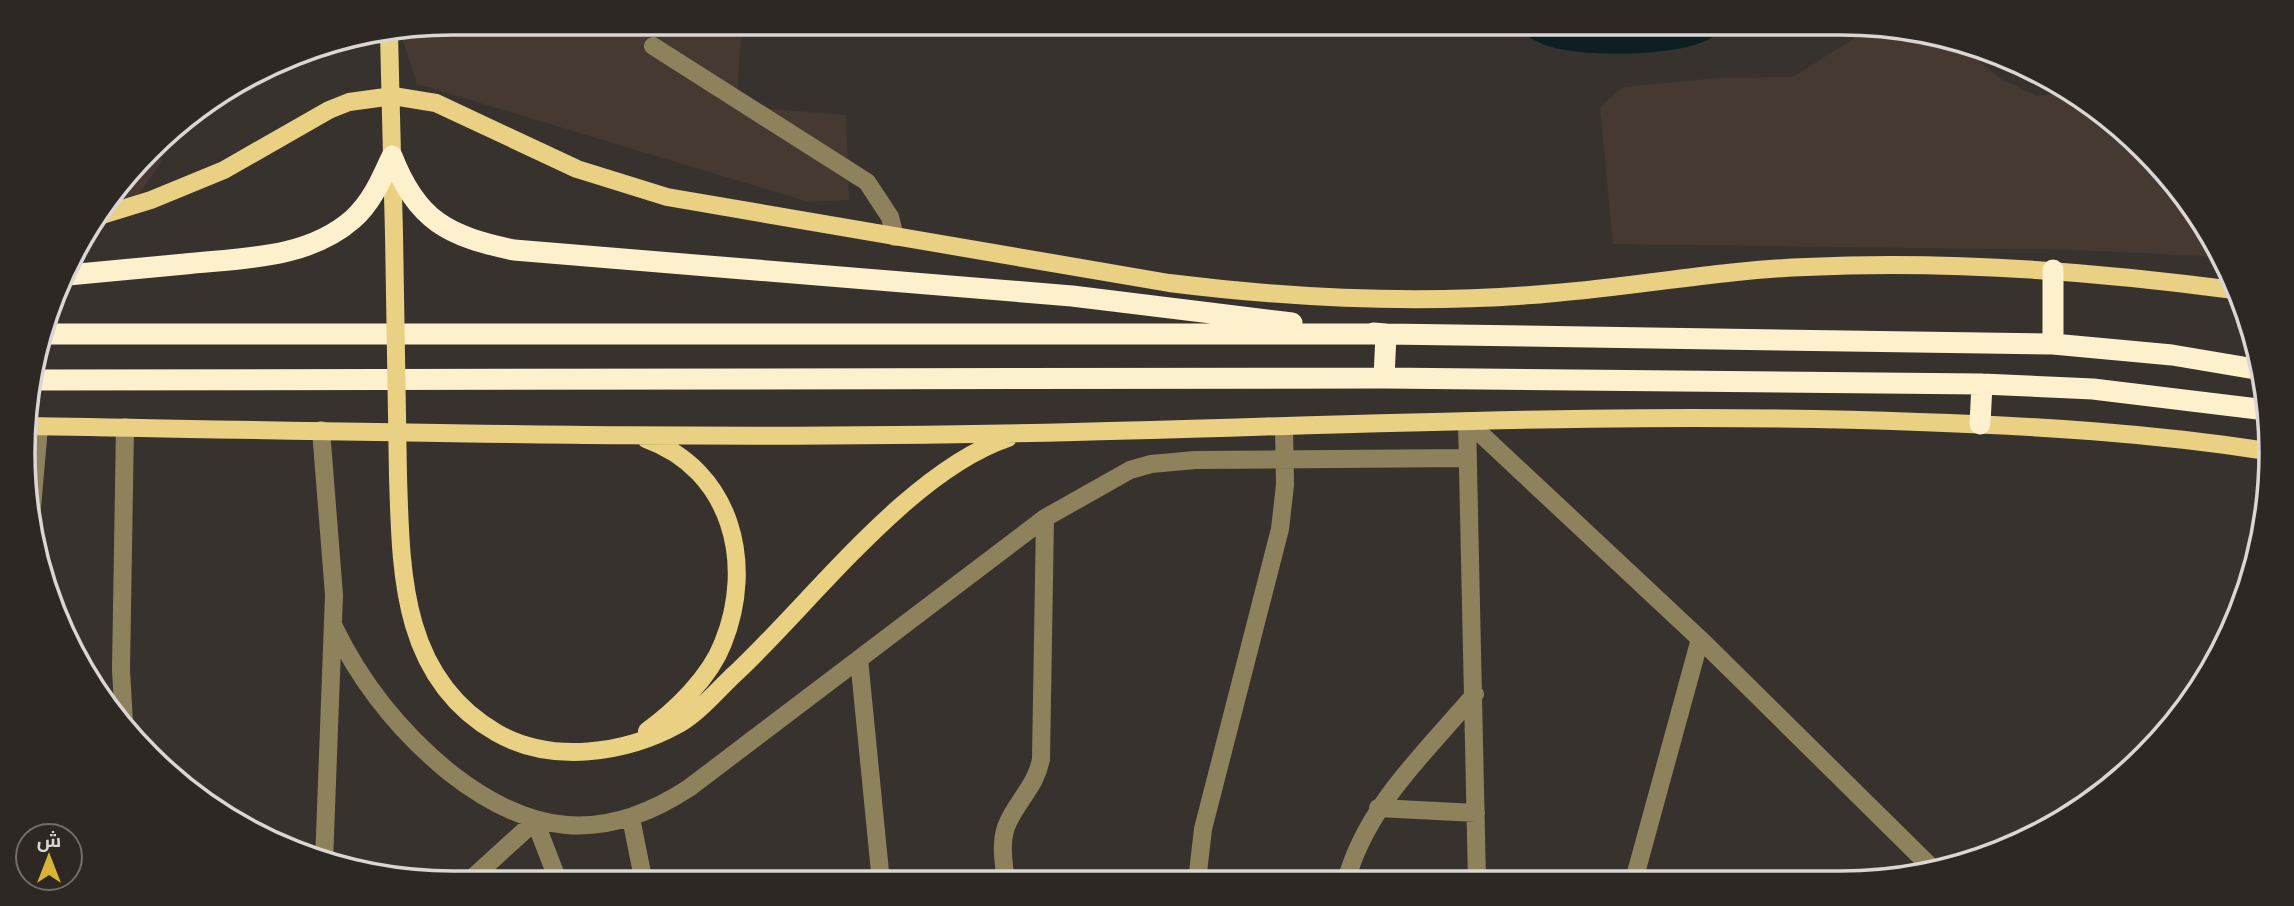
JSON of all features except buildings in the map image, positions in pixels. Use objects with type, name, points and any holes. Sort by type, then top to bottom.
[{"type":"highway","points":[[75,274],[275,255],[316,242],[336,233],[355,218],[375,193],[392,156]]},
{"type":"highway","points":[[392,156],[410,196],[427,215],[451,233],[514,250],[1072,296],[1385,334]]},
{"type":"highway","points":[[2053,270],[2053,344]]},
{"type":"highway","points":[[52,334],[1385,334],[2053,344],[2172,355],[2250,368]]},
{"type":"highway","points":[[1384,377],[1385,334]]},
{"type":"highway","points":[[42,380],[1384,377],[1982,384],[2093,389],[2256,409]]},
{"type":"highway","points":[[1980,424],[1982,384]]},
{"type":"main road","points":[[388,40],[398,476],[403,580],[419,643],[436,676],[455,701],[477,721],[499,734],[542,750],[575,752],[605,750],[681,723],[702,706],[884,523],[931,481],[984,446],[1011,437],[1045,433]]},
{"type":"main road","points":[[111,212],[150,200],[224,170],[329,110],[349,102],[393,96],[415,98],[446,107],[545,155],[621,185],[667,197],[1169,283],[1323,298],[1400,300],[1516,296],[1803,267],[1914,264],[2053,270],[2225,289]]},
{"type":"main road","points":[[36,426],[635,435],[1045,433],[1467,421],[1733,417],[2089,429],[2259,450]]},
{"type":"main road","points":[[633,741],[679,703],[702,678],[723,646],[735,608],[738,569],[731,530],[716,494],[698,468],[673,448],[635,435]]},
{"type":"street","points":[[653,46],[867,182],[890,217],[895,237]]},
{"type":"street","points":[[1467,421],[1475,694],[1476,871]]},
{"type":"street","points":[[1467,421],[1700,639],[1926,862]]},
{"type":"street","points":[[1198,871],[1203,829],[1280,529],[1284,427]]},
{"type":"street","points":[[123,710],[121,670],[125,428]]},
{"type":"street","points":[[321,430],[334,627],[324,851]]},
{"type":"street","points":[[334,627],[368,689],[415,743],[468,787],[534,821],[583,826],[631,818],[689,788],[1045,518],[1109,479],[1151,464],[1195,460],[1468,458]]},
{"type":"street","points":[[1005,871],[1002,847],[1006,828],[1036,780],[1041,759],[1045,518]]},
{"type":"street","points":[[1636,871],[1700,639]]},
{"type":"street","points":[[859,659],[880,871]]},
{"type":"street","points":[[1349,871],[1359,842],[1378,808],[1475,694]]},
{"type":"street","points":[[1378,808],[1476,813]]},
{"type":"street","points":[[631,818],[642,871]]},
{"type":"street","points":[[534,821],[554,871]]},
{"type":"street","points":[[480,871],[534,821]]},
{"type":"shaded area","points":[[453,35],[741,35],[736,106],[846,115],[849,200],[809,202],[417,84],[402,39]]},
{"type":"shaded area","points":[[1526,35],[1715,35],[1678,49],[1609,54],[1551,47]]},
{"type":"shaded area","points":[[1858,36],[1923,43],[1973,56],[2001,79],[2037,96],[2055,94],[2117,139],[2137,157],[2173,199],[2210,256],[2076,250],[1613,244],[1600,107],[1623,87],[1718,78],[1793,77]]},
{"type":"shaded area","points":[[161,153],[161,162],[135,200],[119,202]]}]
